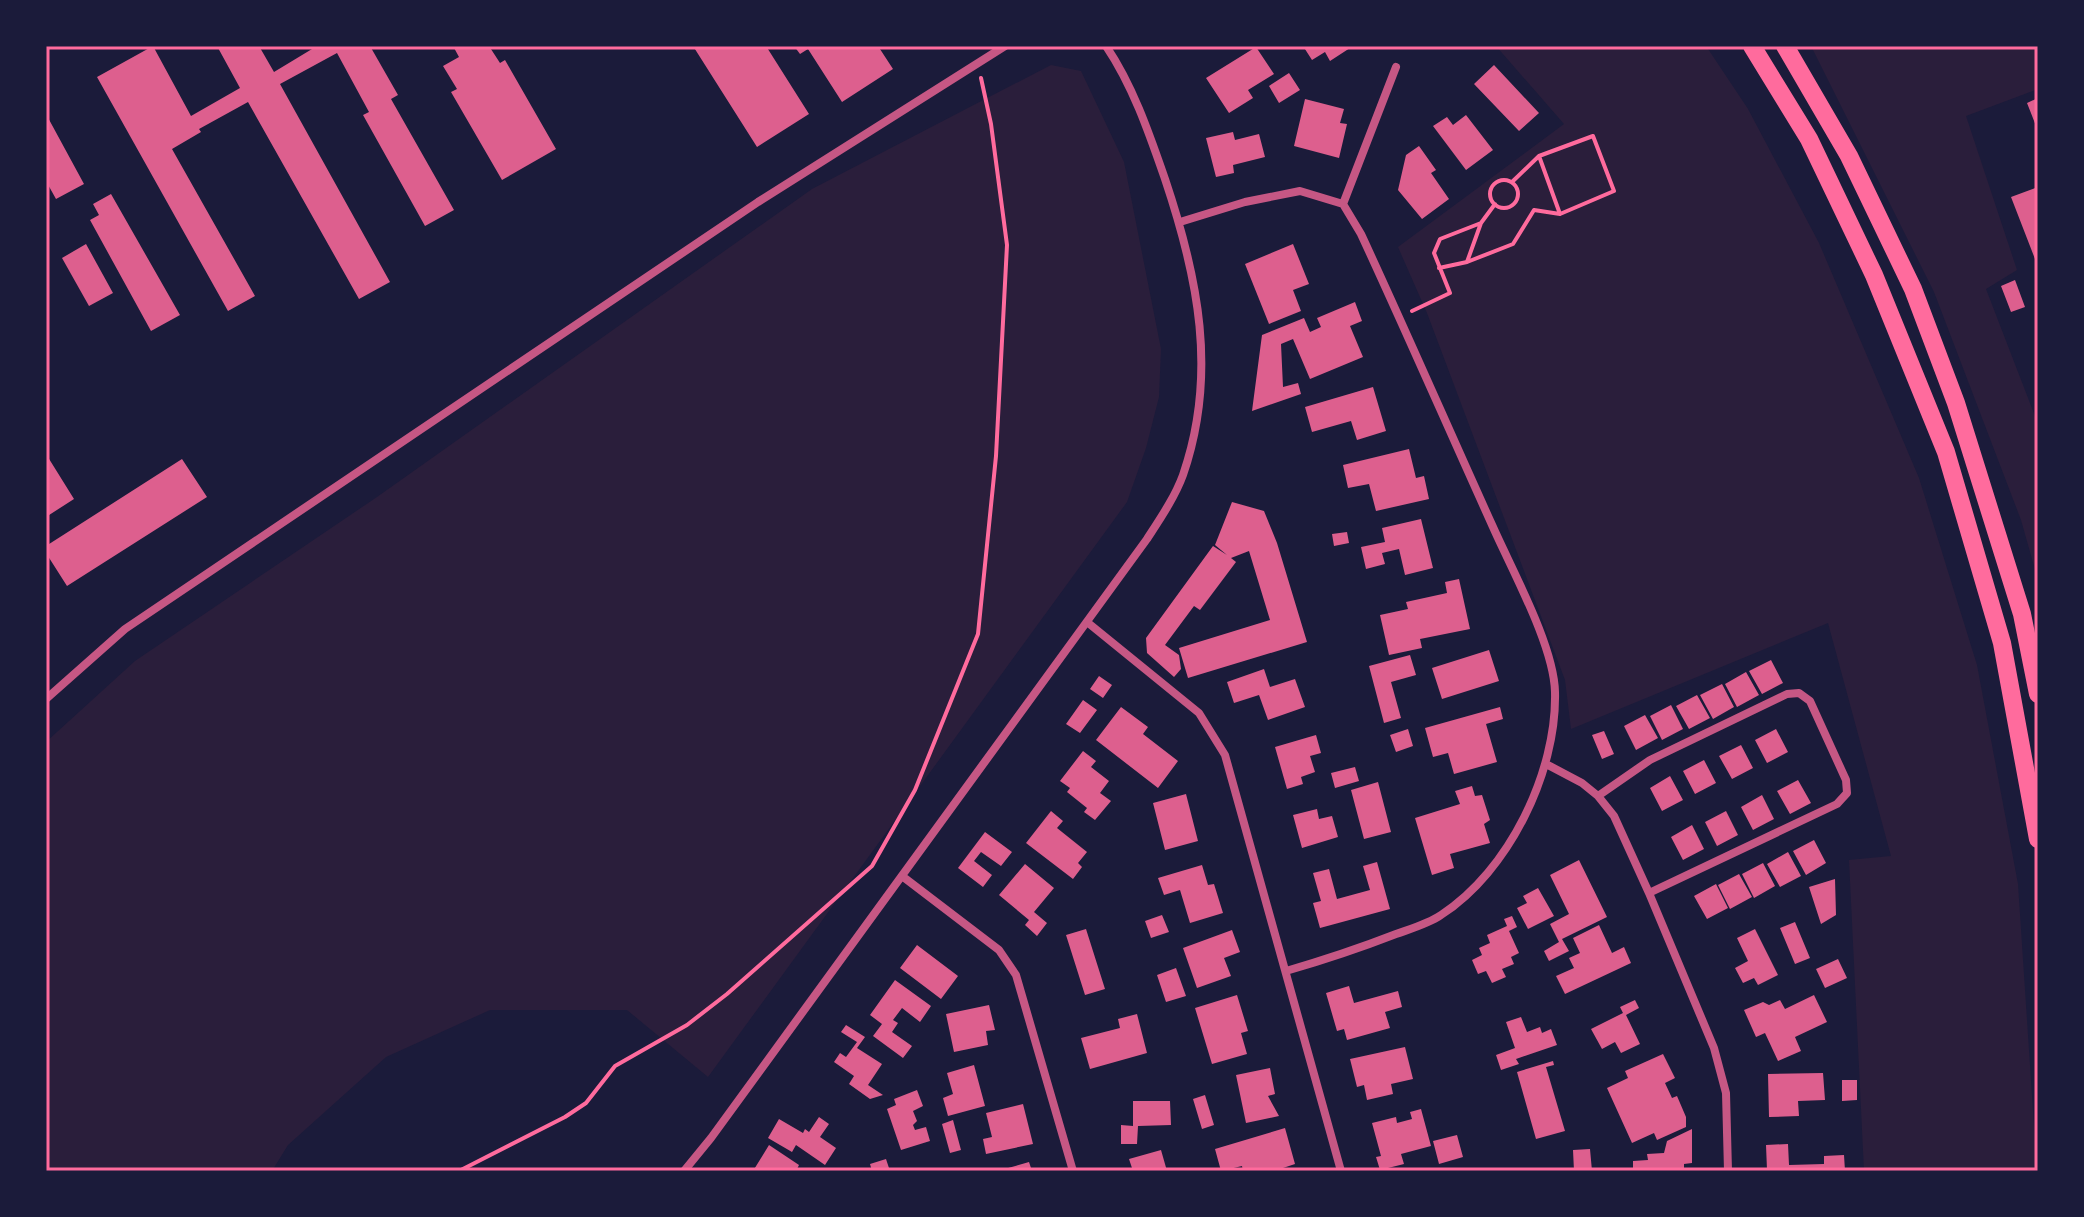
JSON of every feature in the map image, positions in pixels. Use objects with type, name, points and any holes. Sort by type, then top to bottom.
[{"type":"highway","points":[[1752,46],[1809,139],[1874,275],[1946,452],[2002,643],[2038,839]]},
{"type":"highway","points":[[1785,46],[1849,156],[1913,289],[1956,403],[2022,614],[2038,694]]},
{"type":"street","points":[[46,699],[105,644],[178,593],[758,202],[1005,46]]},
{"type":"street","points":[[684,1171],[1087,622],[1160,518],[1182,478],[1200,405],[1202,333],[1180,222],[1140,109],[1106,46]]},
{"type":"street","points":[[1343,204],[1396,67]]},
{"type":"street","points":[[1180,222],[1245,202],[1300,191],[1343,204],[1361,234],[1528,604],[1553,675],[1552,741],[1546,764],[1519,825],[1489,872],[1439,917],[1352,951],[1286,971]]},
{"type":"street","points":[[1087,622],[1186,701],[1210,727],[1225,755],[1341,1171]]},
{"type":"street","points":[[1598,796],[1650,760],[1787,694],[1799,693],[1810,701],[1846,780],[1847,793],[1837,804],[1649,893]]},
{"type":"street","points":[[1546,764],[1582,783],[1598,796],[1614,816],[1649,893],[1714,1048],[1726,1093],[1728,1171]]},
{"type":"street","points":[[902,876],[999,950],[1016,975],[1073,1171]]},
{"type":"path","points":[[459,1171],[565,1117],[586,1103],[615,1066],[687,1025],[738,985],[872,866],[915,790],[978,634],[996,456],[1007,245],[991,124],[978,65]]},
{"type":"path","points":[[1439,268],[1467,262],[1513,244],[1534,210],[1560,214],[1614,191],[1593,136],[1539,156],[1512,182]]},
{"type":"path","points":[[1539,156],[1560,214]]},
{"type":"path","points":[[1502,180],[1512,182],[1518,197],[1514,203],[1507,208],[1495,204],[1490,195],[1494,183],[1502,180]]},
{"type":"path","points":[[1467,262],[1481,223],[1495,204]]},
{"type":"path","points":[[1399,317],[1450,293],[1434,253],[1440,239],[1481,223]]},
{"type":"shaded area","points":[[1496,46],[1706,46],[1748,109],[1819,243],[1919,478],[1977,665],[2018,884],[2037,1171],[1864,1171],[1849,860],[1891,856],[1828,623],[1571,729],[1565,680],[1427,313],[1398,247],[1564,124]]},
{"type":"shaded area","points":[[1811,46],[2038,46],[2038,89],[1966,116],[2017,270],[1986,289],[2038,424],[2038,580],[2021,520],[1934,292]]},
{"type":"shaded area","points":[[1051,65],[1081,71],[1124,162],[1161,349],[1159,397],[1146,448],[1127,502],[708,1077],[627,1010],[490,1010],[386,1057],[288,1145],[272,1171],[46,1171],[46,742],[135,661],[377,497],[812,189]]},
{"type":"building","points":[[153,46],[191,116],[240,88],[217,46],[259,46],[274,72],[317,46],[370,46],[398,95],[391,99],[454,210],[425,226],[363,115],[369,112],[337,53],[280,84],[390,282],[359,299],[248,102],[199,129],[201,132],[172,149],[255,296],[228,311],[97,77]]},
{"type":"building","points":[[453,46],[489,46],[500,63],[505,60],[556,149],[502,180],[451,92],[457,89],[443,66],[459,57]]},
{"type":"building","points":[[693,46],[766,46],[809,114],[757,147]]},
{"type":"building","points":[[794,46],[878,46],[893,69],[842,102],[808,49],[800,54]]},
{"type":"building","points":[[1303,46],[1350,48],[1330,61],[1325,52],[1312,60]]},
{"type":"building","points":[[1256,47],[1274,74],[1248,90],[1253,98],[1229,113],[1206,78]]},
{"type":"building","points":[[1494,65],[1539,113],[1519,131],[1474,84]]},
{"type":"building","points":[[1289,73],[1300,90],[1279,103],[1269,86]]},
{"type":"building","points":[[2038,98],[2038,131],[2027,103]]},
{"type":"building","points":[[1305,99],[1344,109],[1340,123],[1347,124],[1339,158],[1294,146]]},
{"type":"building","points":[[46,114],[84,184],[56,199],[46,181]]},
{"type":"building","points":[[1466,115],[1493,150],[1466,170],[1433,126],[1447,117],[1453,125]]},
{"type":"building","points":[[1233,132],[1235,140],[1259,134],[1265,157],[1233,165],[1234,173],[1216,177],[1206,138]]},
{"type":"building","points":[[1419,146],[1436,170],[1431,173],[1449,199],[1422,219],[1398,190],[1406,155]]},
{"type":"building","points":[[2038,187],[2038,258],[2035,259],[2011,197]]},
{"type":"building","points":[[111,194],[180,315],[151,331],[90,220],[99,215],[93,204]]},
{"type":"building","points":[[86,244],[113,293],[89,306],[62,258]]},
{"type":"building","points":[[1293,244],[1309,284],[1293,290],[1301,311],[1269,324],[1245,264]]},
{"type":"building","points":[[2015,280],[2025,307],[2011,312],[2001,286]]},
{"type":"building","points":[[1355,302],[1362,321],[1350,326],[1363,357],[1310,379],[1293,339],[1281,344],[1283,387],[1298,383],[1301,394],[1252,411],[1262,335],[1304,318],[1310,332],[1321,327],[1317,318]]},
{"type":"building","points":[[1373,387],[1386,431],[1357,440],[1351,421],[1312,432],[1305,407]]},
{"type":"building","points":[[1409,449],[1416,478],[1424,476],[1429,499],[1376,511],[1369,484],[1348,488],[1343,465]]},
{"type":"building","points":[[46,454],[74,499],[46,517]]},
{"type":"building","points":[[182,459],[207,497],[67,586],[46,553],[46,546]]},
{"type":"building","points":[[1232,502],[1264,511],[1307,642],[1188,678],[1179,648],[1270,620],[1249,551],[1231,558],[1236,562],[1200,610],[1194,606],[1165,645],[1179,655],[1181,669],[1174,677],[1147,653],[1146,638],[1213,546],[1227,555],[1215,545]]},
{"type":"building","points":[[1421,519],[1433,568],[1405,575],[1399,549],[1382,553],[1385,564],[1366,569],[1361,547],[1385,542],[1382,528]]},
{"type":"building","points":[[1347,532],[1349,543],[1334,546],[1332,534]]},
{"type":"building","points":[[1459,579],[1470,629],[1420,639],[1422,648],[1389,655],[1380,615],[1408,609],[1406,602],[1447,593],[1445,582]]},
{"type":"building","points":[[1489,650],[1499,681],[1442,699],[1432,668]]},
{"type":"building","points":[[1410,655],[1416,675],[1391,682],[1401,718],[1384,723],[1369,666]]},
{"type":"building","points":[[1771,660],[1783,683],[1762,694],[1749,671]]},
{"type":"building","points":[[1264,669],[1270,687],[1295,679],[1305,707],[1268,720],[1259,695],[1234,703],[1227,682]]},
{"type":"building","points":[[1746,672],[1759,695],[1737,707],[1725,684]]},
{"type":"building","points":[[1099,676],[1112,685],[1103,698],[1090,689]]},
{"type":"building","points":[[1722,684],[1734,707],[1713,719],[1700,695]]},
{"type":"building","points":[[1697,695],[1710,718],[1689,729],[1676,706]]},
{"type":"building","points":[[1083,700],[1097,710],[1080,733],[1066,724]]},
{"type":"building","points":[[1671,705],[1683,729],[1662,740],[1650,716]]},
{"type":"building","points":[[1121,707],[1148,727],[1143,734],[1178,761],[1158,788],[1096,740]]},
{"type":"building","points":[[1500,707],[1503,719],[1486,724],[1497,762],[1454,774],[1448,753],[1433,757],[1425,728]]},
{"type":"building","points":[[1645,715],[1658,738],[1636,750],[1624,726]]},
{"type":"building","points":[[1408,729],[1413,746],[1396,752],[1390,735]]},
{"type":"building","points":[[1776,729],[1788,752],[1767,763],[1755,740]]},
{"type":"building","points":[[1604,731],[1614,754],[1602,759],[1592,735]]},
{"type":"building","points":[[1316,735],[1321,753],[1310,756],[1315,772],[1301,777],[1303,784],[1287,789],[1275,747]]},
{"type":"building","points":[[1741,745],[1753,768],[1732,779],[1719,756]]},
{"type":"building","points":[[1083,751],[1096,761],[1091,767],[1109,781],[1100,793],[1111,801],[1095,820],[1084,812],[1087,808],[1067,792],[1070,788],[1060,781]]},
{"type":"building","points":[[1704,760],[1716,783],[1695,794],[1683,771]]},
{"type":"building","points":[[1355,767],[1359,781],[1335,788],[1331,773]]},
{"type":"building","points":[[1670,776],[1683,800],[1662,811],[1650,788]]},
{"type":"building","points":[[1798,780],[1811,803],[1790,814],[1777,791]]},
{"type":"building","points":[[1378,782],[1391,832],[1364,839],[1351,790]]},
{"type":"building","points":[[1472,786],[1475,796],[1482,795],[1490,820],[1484,824],[1490,843],[1450,854],[1454,868],[1432,875],[1415,818],[1460,804],[1455,791]]},
{"type":"building","points":[[1186,794],[1198,841],[1165,850],[1153,803]]},
{"type":"building","points":[[1762,795],[1774,819],[1753,830],[1741,807]]},
{"type":"building","points":[[1317,809],[1319,819],[1332,816],[1338,837],[1302,848],[1293,815]]},
{"type":"building","points":[[1051,811],[1063,821],[1057,828],[1087,852],[1078,863],[1082,867],[1073,879],[1026,843]]},
{"type":"building","points":[[1726,811],[1738,835],[1717,846],[1705,822]]},
{"type":"building","points":[[1692,825],[1704,849],[1683,860],[1671,837]]},
{"type":"building","points":[[985,832],[1012,852],[1001,866],[981,852],[974,861],[992,875],[983,887],[958,868]]},
{"type":"building","points":[[1814,840],[1826,863],[1806,875],[1793,851]]},
{"type":"building","points":[[1788,852],[1801,876],[1780,887],[1767,864]]},
{"type":"building","points":[[1579,860],[1607,917],[1562,939],[1569,951],[1549,961],[1544,951],[1559,942],[1550,924],[1569,914],[1550,875]]},
{"type":"building","points":[[1377,862],[1390,909],[1320,928],[1313,903],[1321,901],[1313,873],[1329,869],[1337,899],[1370,890],[1363,866]]},
{"type":"building","points":[[1763,863],[1775,886],[1754,898],[1742,874]]},
{"type":"building","points":[[1025,864],[1054,888],[1034,912],[1047,923],[1037,936],[1025,925],[1029,920],[999,895]]},
{"type":"building","points":[[1202,865],[1208,885],[1214,884],[1223,913],[1190,923],[1180,890],[1164,895],[1158,878]]},
{"type":"building","points":[[1739,874],[1752,897],[1730,909],[1718,885]]},
{"type":"building","points":[[1835,879],[1836,915],[1821,924],[1809,887]]},
{"type":"building","points":[[1716,884],[1728,908],[1707,919],[1694,896]]},
{"type":"building","points":[[1538,888],[1554,916],[1528,929],[1517,908],[1527,903],[1523,896]]},
{"type":"building","points":[[1162,915],[1169,932],[1151,938],[1145,921]]},
{"type":"building","points":[[1512,916],[1517,927],[1509,931],[1519,953],[1511,957],[1514,964],[1502,969],[1506,977],[1492,983],[1486,971],[1478,974],[1472,960],[1482,955],[1479,948],[1490,943],[1487,935],[1507,926],[1504,919]]},
{"type":"building","points":[[1795,922],[1810,958],[1795,964],[1780,928]]},
{"type":"building","points":[[1599,925],[1612,953],[1624,947],[1631,963],[1565,994],[1556,976],[1574,968],[1569,958],[1580,953],[1573,938]]},
{"type":"building","points":[[1086,929],[1105,989],[1085,995],[1066,935]]},
{"type":"building","points":[[1755,929],[1778,975],[1758,985],[1754,978],[1743,983],[1735,968],[1748,961],[1737,938]]},
{"type":"building","points":[[1232,930],[1240,952],[1224,958],[1231,976],[1197,988],[1183,948]]},
{"type":"building","points":[[917,945],[958,976],[941,999],[900,968]]},
{"type":"building","points":[[1838,959],[1847,978],[1825,988],[1816,969]]},
{"type":"building","points":[[1176,968],[1186,996],[1166,1002],[1157,975]]},
{"type":"building","points":[[895,980],[931,1006],[920,1022],[902,1008],[893,1020],[898,1023],[892,1032],[912,1046],[903,1058],[873,1036],[882,1024],[870,1015]]},
{"type":"building","points":[[1349,986],[1354,1003],[1398,991],[1402,1007],[1385,1012],[1390,1028],[1347,1040],[1344,1029],[1337,1031],[1326,993]]},
{"type":"building","points":[[1237,995],[1248,1031],[1241,1033],[1247,1054],[1212,1064],[1195,1008]]},
{"type":"building","points":[[1814,995],[1827,1022],[1795,1037],[1801,1051],[1778,1061],[1765,1033],[1756,1037],[1744,1010],[1763,1002],[1769,1005],[1780,1000],[1785,1009]]},
{"type":"building","points":[[1635,1000],[1639,1008],[1626,1015],[1640,1044],[1621,1053],[1615,1042],[1602,1049],[1591,1029],[1623,1013],[1620,1007]]},
{"type":"building","points":[[989,1005],[995,1030],[986,1031],[988,1045],[954,1052],[946,1014]]},
{"type":"building","points":[[1137,1014],[1147,1053],[1090,1069],[1081,1038],[1120,1028],[1118,1019]]},
{"type":"building","points":[[1521,1017],[1527,1032],[1540,1027],[1542,1033],[1551,1029],[1557,1045],[1516,1059],[1519,1064],[1501,1070],[1496,1055],[1515,1048],[1506,1022]]},
{"type":"building","points":[[846,1025],[865,1037],[857,1048],[882,1064],[868,1085],[883,1095],[870,1099],[849,1084],[854,1076],[834,1062],[840,1053],[846,1057],[857,1042],[841,1032]]},
{"type":"building","points":[[1405,1047],[1413,1079],[1391,1084],[1393,1094],[1367,1100],[1364,1085],[1357,1087],[1350,1059]]},
{"type":"building","points":[[1663,1054],[1675,1078],[1665,1083],[1672,1098],[1677,1096],[1686,1117],[1686,1127],[1657,1140],[1654,1133],[1632,1143],[1607,1088],[1628,1078],[1625,1071]]},
{"type":"building","points":[[1553,1061],[1554,1065],[1546,1067],[1565,1131],[1536,1139],[1517,1072]]},
{"type":"building","points":[[974,1065],[985,1106],[948,1116],[943,1098],[953,1094],[947,1073]]},
{"type":"building","points":[[1270,1068],[1275,1094],[1268,1096],[1279,1116],[1246,1123],[1236,1075]]},
{"type":"building","points":[[1823,1073],[1825,1100],[1798,1101],[1799,1116],[1769,1117],[1768,1074]]},
{"type":"building","points":[[1842,1080],[1857,1080],[1857,1100],[1842,1101]]},
{"type":"building","points":[[917,1090],[923,1106],[913,1111],[917,1121],[913,1125],[915,1130],[926,1127],[930,1141],[901,1150],[887,1109],[896,1105],[894,1099]]},
{"type":"building","points":[[1205,1095],[1214,1125],[1202,1129],[1193,1099]]},
{"type":"building","points":[[1133,1101],[1170,1101],[1171,1125],[1138,1126],[1137,1144],[1121,1144],[1121,1125],[1133,1126]]},
{"type":"building","points":[[1023,1104],[1033,1144],[986,1154],[983,1139],[992,1137],[986,1113]]},
{"type":"building","points":[[1421,1109],[1431,1146],[1401,1154],[1404,1164],[1380,1170],[1376,1157],[1381,1156],[1372,1123],[1396,1117],[1397,1123],[1412,1119],[1410,1112]]},
{"type":"building","points":[[819,1117],[829,1124],[820,1137],[836,1148],[825,1165],[796,1145],[792,1152],[768,1138],[779,1119],[803,1133],[805,1129],[809,1132]]},
{"type":"building","points":[[953,1120],[961,1150],[950,1153],[942,1124]]},
{"type":"building","points":[[1285,1128],[1295,1164],[1283,1168],[1284,1171],[1243,1171],[1242,1166],[1221,1171],[1215,1149]]},
{"type":"building","points":[[1692,1129],[1692,1163],[1684,1164],[1684,1171],[1633,1171],[1633,1161],[1648,1160],[1647,1154],[1664,1153],[1667,1141]]},
{"type":"building","points":[[1457,1135],[1463,1157],[1439,1164],[1433,1141]]},
{"type":"building","points":[[1788,1144],[1789,1165],[1824,1164],[1824,1156],[1844,1155],[1845,1171],[1767,1170],[1766,1145]]},
{"type":"building","points":[[769,1145],[799,1165],[796,1171],[753,1171]]},
{"type":"building","points":[[1590,1149],[1592,1171],[1574,1171],[1573,1150]]},
{"type":"building","points":[[1161,1150],[1167,1171],[1133,1171],[1129,1159]]},
{"type":"building","points":[[886,1159],[890,1171],[872,1171],[870,1164]]},
{"type":"building","points":[[1029,1162],[1032,1171],[1001,1170]]}]
